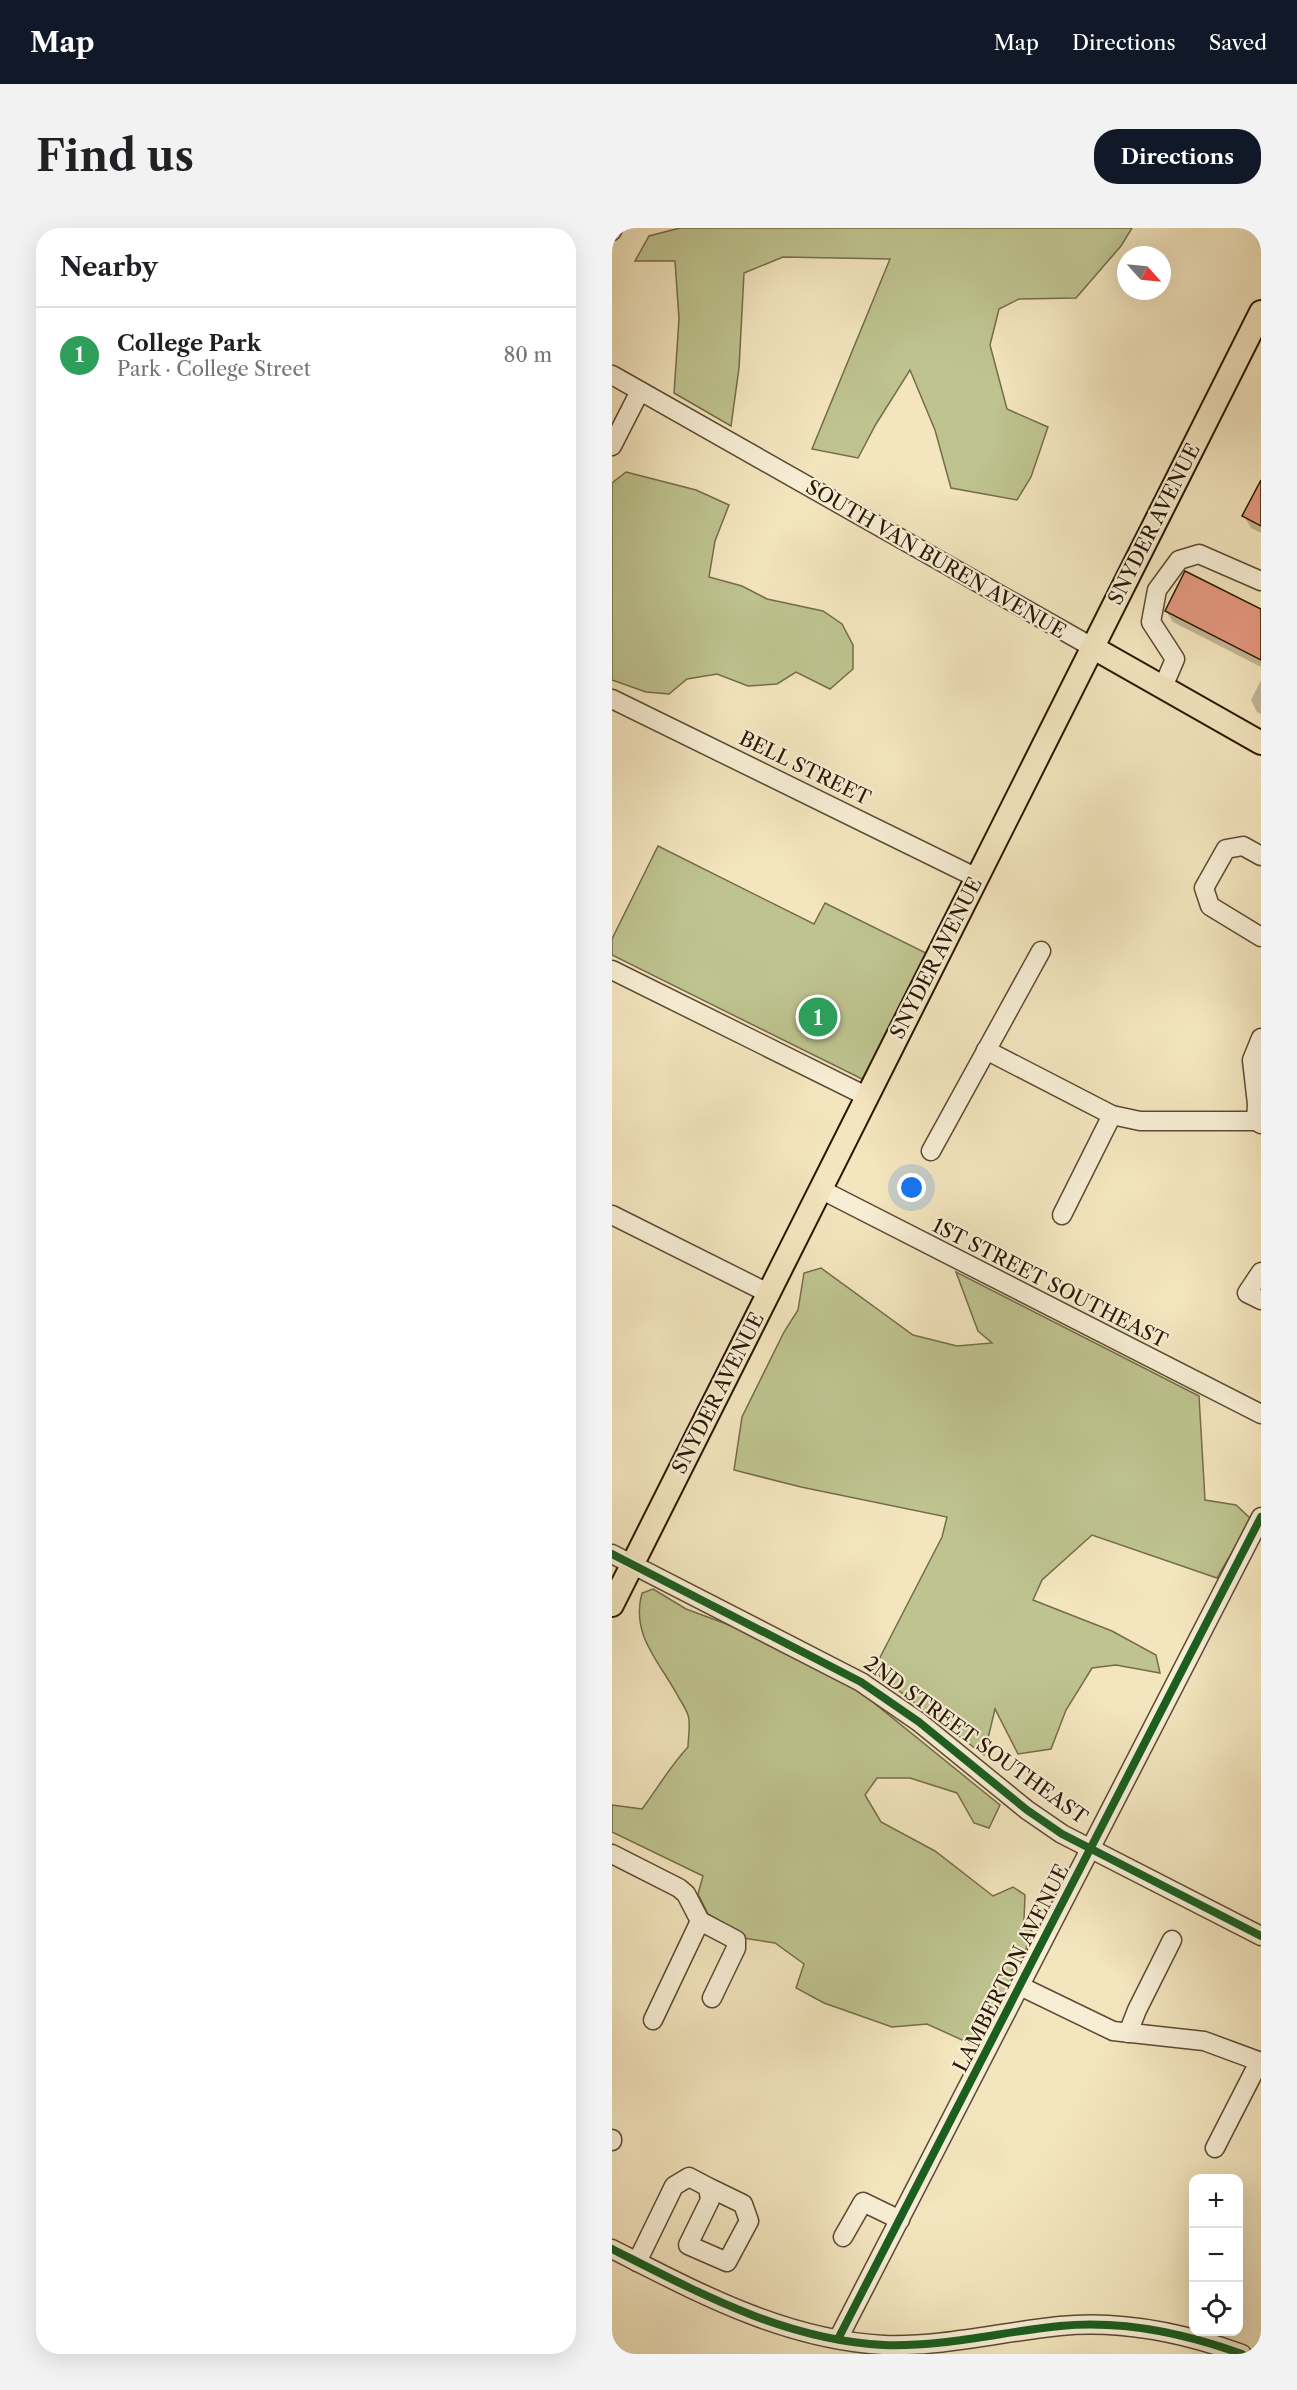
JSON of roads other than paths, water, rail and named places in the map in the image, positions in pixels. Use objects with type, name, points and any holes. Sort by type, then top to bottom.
[{"type":"main road","name":"SNYDER AVENUE","points":[[612,1605],[1261,312]]},
{"type":"main road","name":"SOUTH VAN BUREN AVENUE","points":[[1092,647],[1261,743]]},
{"type":"street","name":"SOUTH VAN BUREN AVENUE","points":[[612,375],[1092,647]]},
{"type":"street","points":[[612,446],[640,391]]},
{"type":"street","points":[[1164,687],[1175,659],[1151,622],[1157,590],[1179,560],[1200,554],[1261,581]]},
{"type":"street","name":"BELL STREET","points":[[612,699],[977,878]]},
{"type":"street","points":[[1261,856],[1244,846],[1226,849],[1204,888],[1210,906],[1261,936]]},
{"type":"street","points":[[931,1150],[1041,951]]},
{"type":"street","points":[[612,970],[866,1096]]},
{"type":"street","points":[[986,1050],[1112,1115],[1140,1121],[1258,1123],[1252,1060],[1261,1038]]},
{"type":"street","points":[[1062,1215],[1112,1115]]},
{"type":"street","name":"1ST STREET SOUTHEAST","points":[[820,1189],[1261,1414]]},
{"type":"street","points":[[612,1215],[768,1293]]},
{"type":"street","points":[[1261,1272],[1246,1293],[1261,1300]]},
{"type":"street","name":"LAMBERTON AVENUE","points":[[838,2339],[1261,1517]]},
{"type":"street","name":"2ND STREET SOUTHEAST","points":[[612,1554],[861,1682],[919,1722],[1028,1810],[1062,1834],[1261,1936]]},
{"type":"street","points":[[612,1854],[679,1888],[686,1894],[700,1921],[736,1940],[736,1948],[712,1998]]},
{"type":"street","points":[[653,2020],[700,1921]]},
{"type":"street","points":[[1128,2033],[1172,1940]]},
{"type":"street","points":[[1020,1986],[1113,2031],[1204,2041],[1260,2062],[1215,2148]]},
{"type":"street","points":[[637,2262],[674,2186],[689,2177],[708,2187]]},
{"type":"street","points":[[843,2237],[863,2202],[900,2220]]},
{"type":"street","points":[[612,2249],[751,2316],[807,2334],[886,2345],[924,2344],[1062,2326],[1123,2325],[1171,2333],[1242,2354]]},
{"type":"place","name":"College Park","points":[[818,1017]]}]
